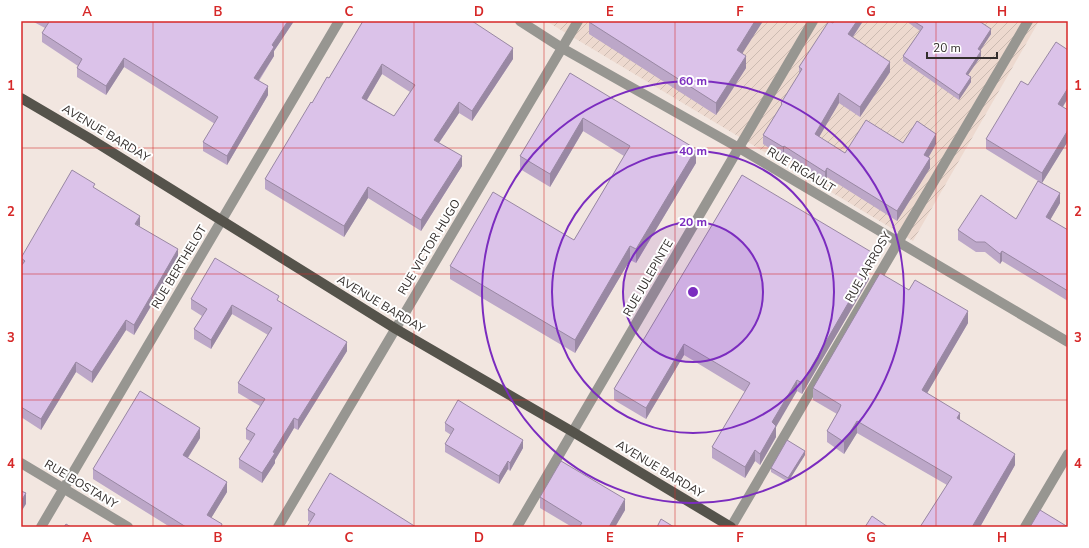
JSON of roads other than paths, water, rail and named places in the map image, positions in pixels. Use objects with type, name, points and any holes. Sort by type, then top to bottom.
[{"type":"main road","name":"AVENUE BARDAY","points":[[21,98],[89,138],[396,329],[573,432],[731,527]]},
{"type":"street","name":"RUE BERTHELOT","points":[[41,527],[339,21]]},
{"type":"street","name":"RUE RIGAULT","points":[[520,21],[562,48],[739,148],[1068,342]]},
{"type":"street","name":"RUE VICTOR HUGO","points":[[278,527],[578,21]]},
{"type":"street","name":"RUE JULEPINTE","points":[[517,527],[813,21]]},
{"type":"street","name":"RUE JARROSY","points":[[731,527],[1028,21]]},
{"type":"street","points":[[1025,527],[1068,454]]},
{"type":"street","name":"RUE BOSTANY","points":[[21,463],[128,527]]}]
